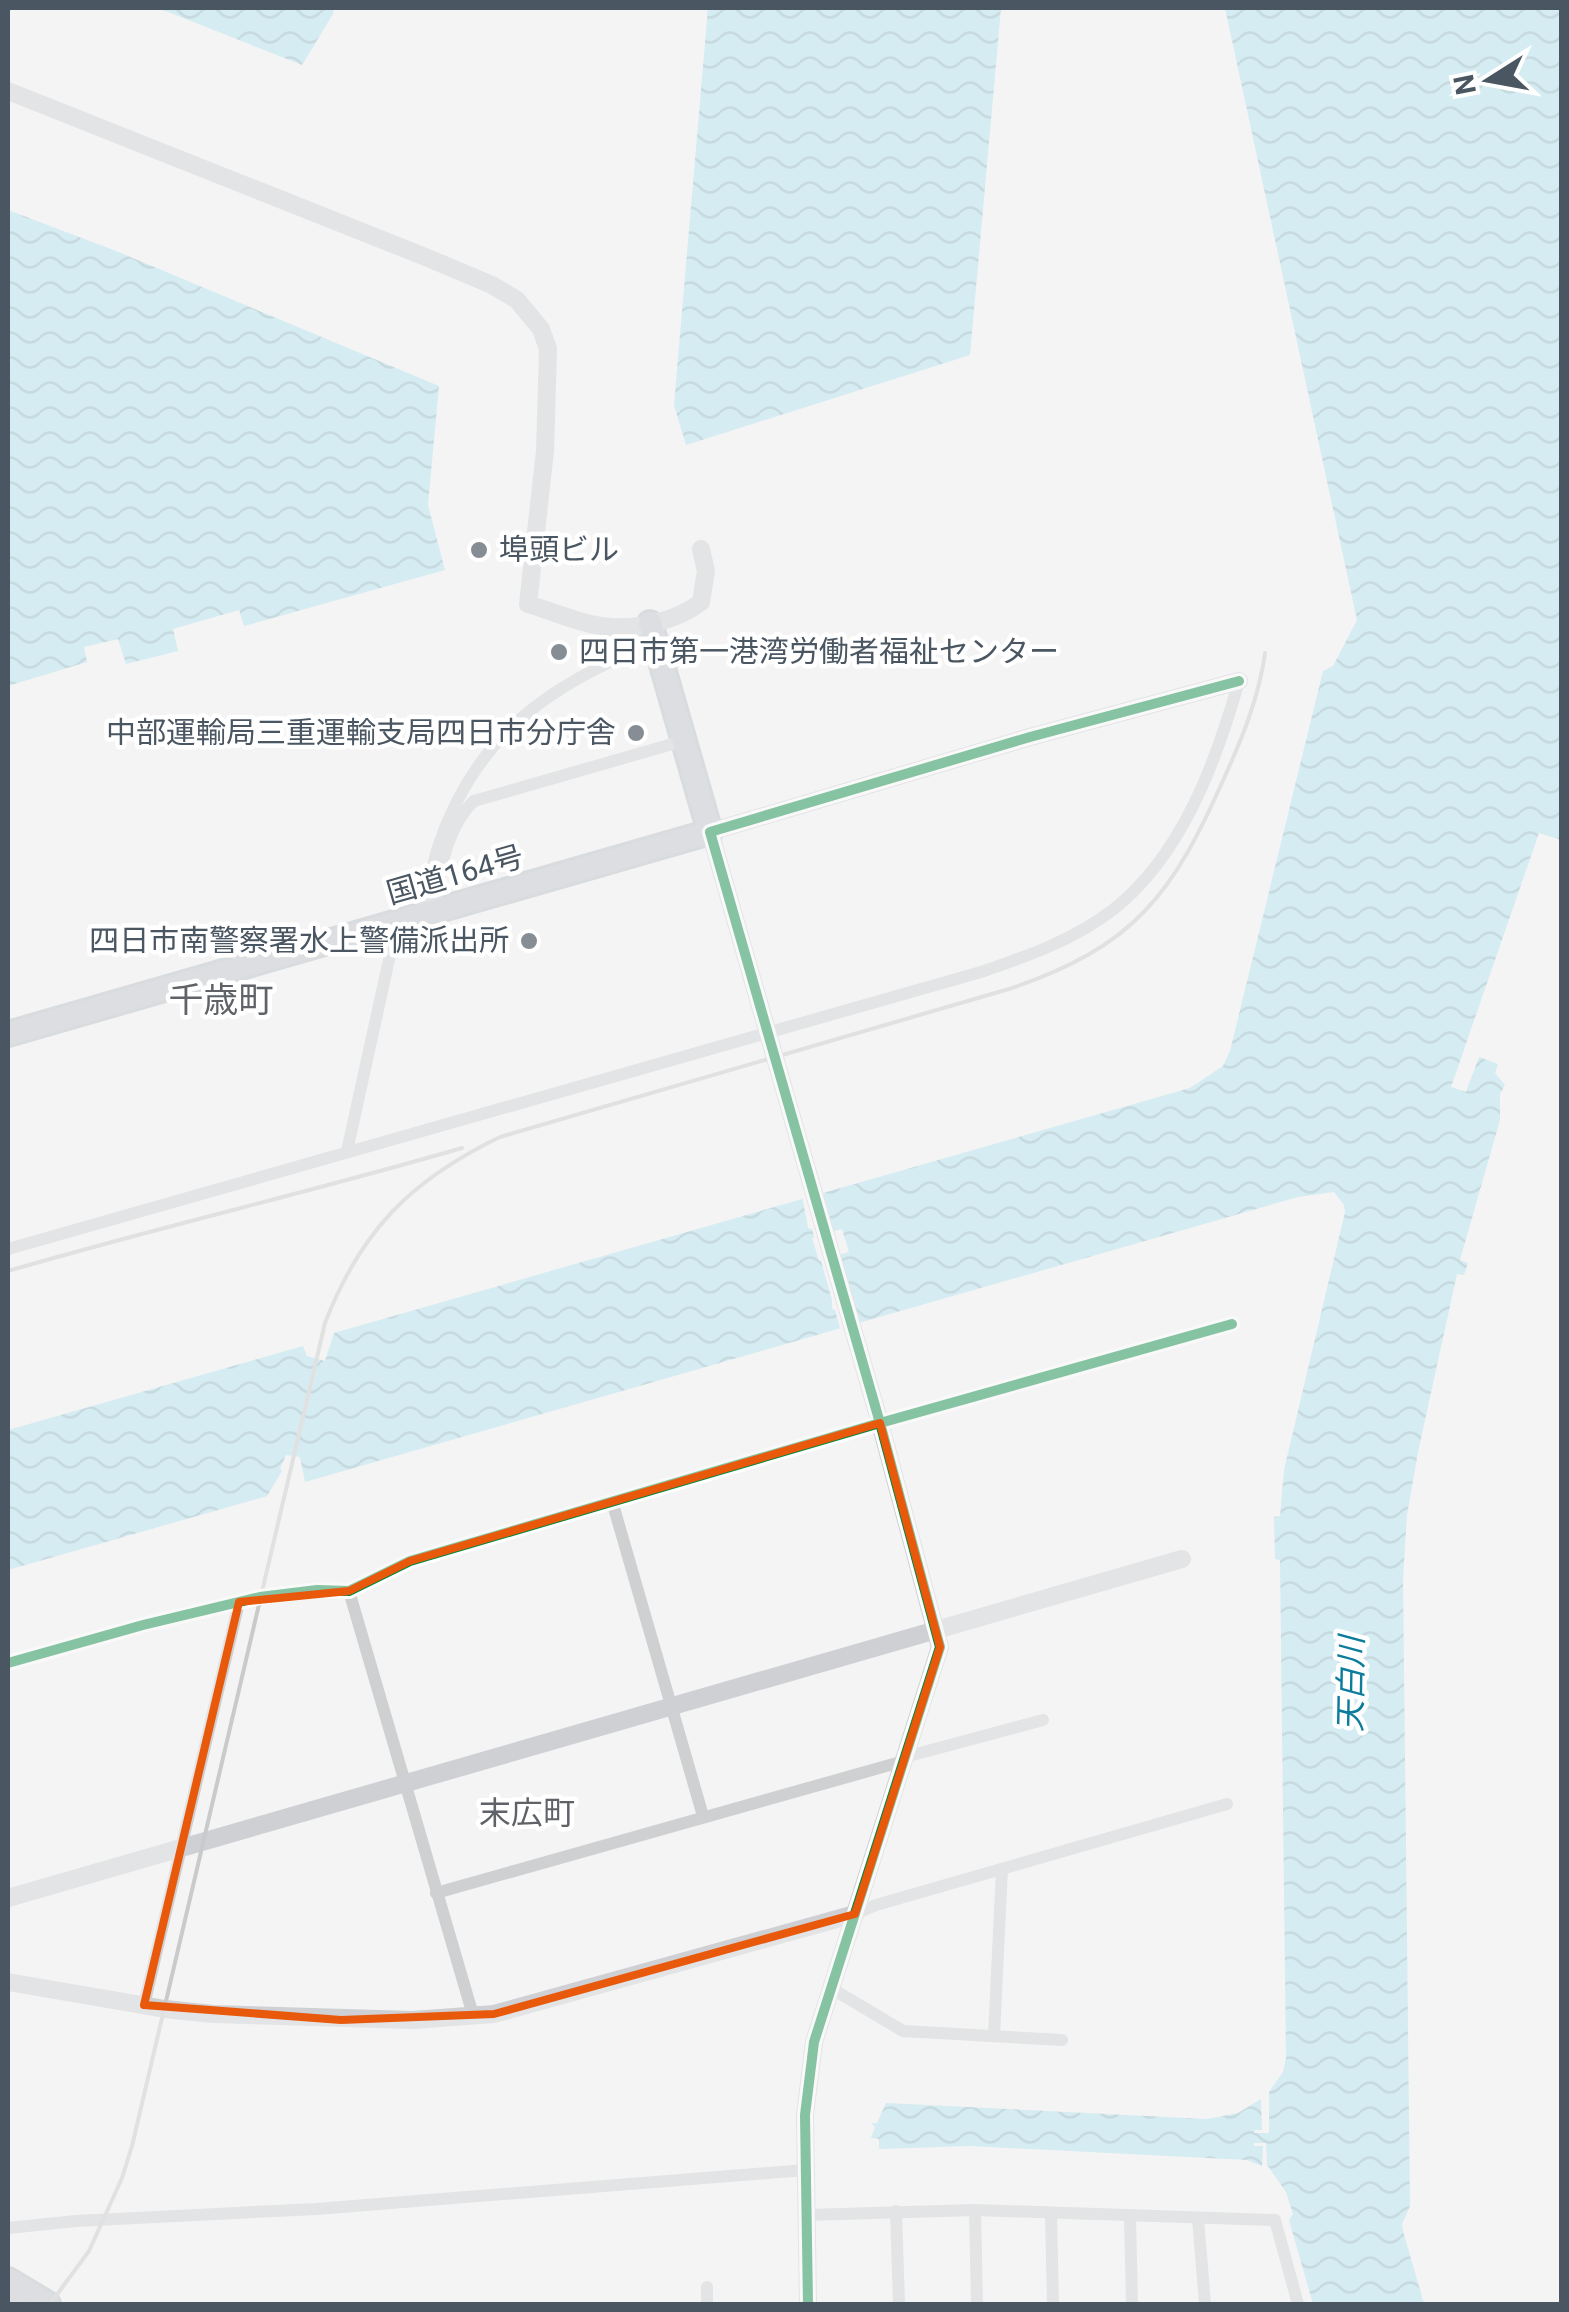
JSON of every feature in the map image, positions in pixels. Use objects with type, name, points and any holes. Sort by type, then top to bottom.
[{"type":"highway","points":[[652,633],[710,832]]},
{"type":"highway","name":"国道164号","points":[[8,1034],[710,832]]},
{"type":"highway","points":[[8,2280],[48,2304]]},
{"type":"highway","points":[[8,2300],[15,2304]]},
{"type":"street","points":[[8,92],[423,256],[517,300],[540,329],[548,349],[545,451],[528,604],[610,628],[652,633]]},
{"type":"street","points":[[428,914],[437,850],[446,825],[460,796],[497,742],[540,702],[574,678],[701,602],[706,572],[701,550]]},
{"type":"street","points":[[808,2304],[807,2082],[829,1987],[940,1647],[880,1422],[710,832],[1030,737],[1239,681]]},
{"type":"street","points":[[8,1249],[1018,960],[1050,947],[1112,910],[1158,864],[1177,835],[1222,734],[1239,681]]},
{"type":"street","points":[[428,914],[447,850],[474,801],[683,741]]},
{"type":"street","points":[[347,1151],[397,924]]},
{"type":"street","points":[[8,1663],[238,1602],[317,1590],[348,1590],[410,1561],[880,1422],[1232,1324]]},
{"type":"street","points":[[612,1501],[703,1816]]},
{"type":"street","points":[[8,1898],[1182,1559]]},
{"type":"street","points":[[348,1590],[472,2015]]},
{"type":"street","points":[[144,2005],[238,1602]]},
{"type":"street","points":[[436,1894],[1043,1720]]},
{"type":"street","points":[[8,1982],[212,2014],[413,2020],[494,2014],[604,1986],[1227,1804]]},
{"type":"street","points":[[994,2036],[1002,1868]]},
{"type":"street","points":[[829,1987],[903,2031],[1062,2040]]},
{"type":"street","points":[[8,2228],[76,2221],[316,2210],[805,2170]]},
{"type":"street","points":[[807,2215],[975,2210],[1275,2220],[1298,2304]]},
{"type":"street","points":[[975,2210],[977,2304]]},
{"type":"street","points":[[896,2212],[898,2304]]},
{"type":"street","points":[[1051,2212],[1053,2304]]},
{"type":"street","points":[[1130,2216],[1132,2304]]},
{"type":"street","points":[[1198,2218],[1204,2304]]},
{"type":"street","points":[[707,2287],[707,2304]]},
{"type":"highlighted area","points":[[880,1423],[940,1647],[855,1914],[494,2014],[341,2020],[144,2005],[239,1602],[349,1591],[410,1561]]},
{"type":"water","points":[[158,8],[334,8],[302,65]]},
{"type":"water","points":[[708,8],[1001,8],[970,355],[686,445],[674,405]]},
{"type":"water","name":"天白川","points":[[1225,8],[1561,8],[1561,840],[1539,833],[1451,1087],[1466,1092],[1479,1057],[1498,1064],[1495,1073],[1505,1085],[1500,1094],[1500,1120],[1460,1260],[1468,1263],[1464,1275],[1457,1274],[1418,1452],[1407,1515],[1403,1579],[1410,2206],[1402,2224],[1424,2304],[1313,2304],[1289,2220],[1293,2214],[1286,2192],[1267,2165],[1266,2143],[1254,2143],[1263,2146],[1262,2166],[1247,2160],[970,2146],[879,2149],[879,2139],[871,2138],[875,2127],[871,2123],[877,2123],[886,2103],[1207,2119],[1238,2113],[1261,2099],[1262,2130],[1254,2133],[1269,2133],[1269,2092],[1283,2072],[1286,2058],[1280,1560],[1275,1559],[1274,1517],[1280,1516],[1284,1470],[1345,1212],[1334,1192],[1298,1197],[305,1482],[300,1457],[286,1455],[282,1471],[267,1496],[8,1570],[8,1430],[303,1346],[307,1356],[325,1361],[334,1333],[1190,1088],[1223,1066],[1230,1051],[1323,671],[1333,666],[1357,620]],"holes":[[[842,1229],[849,1252],[819,1261],[812,1238]]]},
{"type":"water","points":[[8,210],[439,386],[428,505],[445,570],[244,626],[239,610],[173,629],[178,651],[126,664],[118,639],[84,647],[87,662],[8,686]]},
{"type":"pier","points":[[822,1190],[835,1236],[818,1241],[822,1255],[839,1250],[862,1329],[842,1335],[812,1229],[808,1228],[802,1195]]},
{"type":"railway","points":[[50,2304],[89,2251],[132,2146],[325,1323],[339,1290],[373,1235],[415,1190],[500,1137],[1009,989],[1089,955],[1145,911],[1187,853],[1244,731],[1265,653]]},
{"type":"railway","points":[[8,1271],[462,1148]]},
{"type":"cycle path","points":[[808,2304],[805,2115],[814,2042],[940,1647],[880,1423],[710,832],[1030,737],[1239,681]]},
{"type":"cycle path","points":[[8,1663],[260,1597],[317,1590],[349,1591],[410,1561],[1232,1324]]},
{"type":"place","name":"埠頭ビル","points":[[479,550]]},
{"type":"place","name":"四日市第一港湾労働者福祉センター","points":[[559,652]]},
{"type":"place","name":"中部運輸局三重運輸支局四日市分庁舎","points":[[636,733]]},
{"type":"place","name":"四日市南警察署水上警備派出所","points":[[529,941]]},
{"type":"district","name":"千歳町","points":[[221,1000]]},
{"type":"district","name":"末広町","points":[[527,1813]]}]
